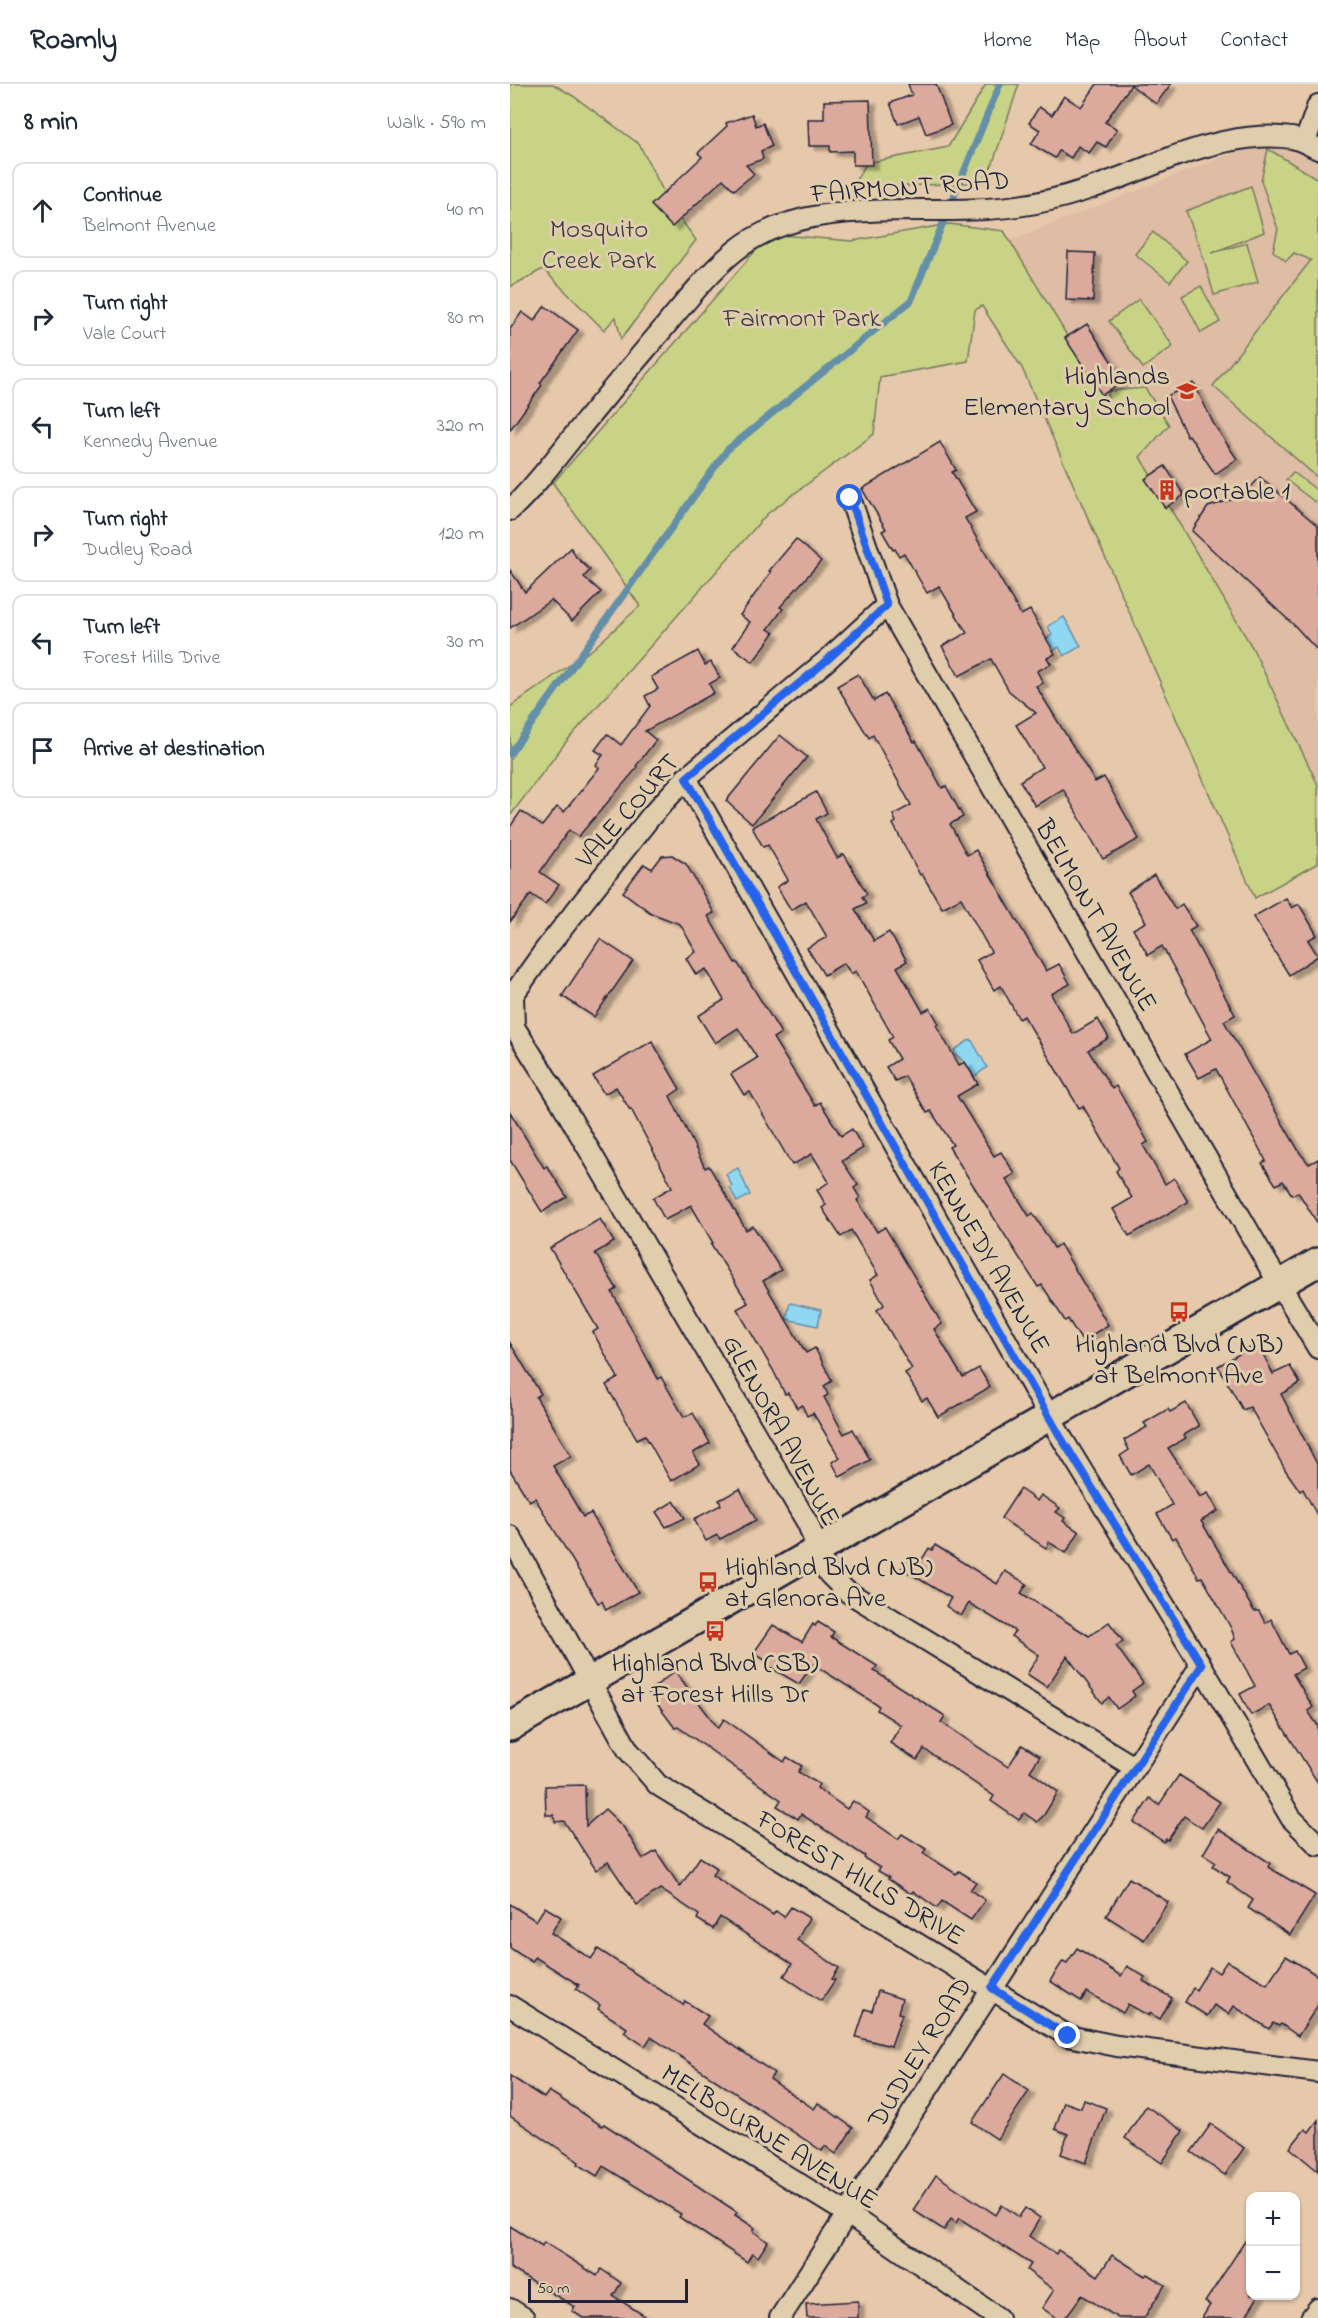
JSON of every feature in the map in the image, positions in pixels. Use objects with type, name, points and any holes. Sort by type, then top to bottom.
[{"type":"street","points":[[1312,146],[1318,105]]},
{"type":"street","name":"FAIRMONT ROAD","points":[[510,510],[705,279],[735,250],[762,233],[787,223],[815,216],[920,209],[964,211],[1050,200],[1090,189],[1196,148],[1250,137],[1293,138],[1312,146]]},
{"type":"street","name":"BELMONT AVENUE","points":[[850,498],[887,605],[1279,1285],[1318,1348]]},
{"type":"street","name":"VALE COURT","points":[[557,1095],[514,1027],[513,995],[545,950],[651,816],[686,778],[826,661],[887,605]]},
{"type":"street","name":"KENNEDY AVENUE","points":[[686,778],[1050,1417],[1202,1665],[1291,1818],[1318,1845]]},
{"type":"street","name":"GLENORA AVENUE","points":[[557,1095],[808,1524],[829,1574],[846,1591],[1134,1767]]},
{"type":"street","points":[[510,1727],[1318,1262]]},
{"type":"street","name":"FOREST HILLS DRIVE","points":[[510,1536],[628,1750],[658,1785],[1068,2036],[1117,2046],[1318,2072]]},
{"type":"street","name":"DUDLEY ROAD","points":[[780,2318],[1202,1665]]},
{"type":"street","name":"MELBOURNE AVENUE","points":[[510,2006],[848,2214],[998,2318]]},
{"type":"street","points":[[510,2309],[524,2318]]},
{"type":"street","points":[[1311,2318],[1318,2309]]},
{"type":"shaded area","name":"Highlands Elementary School","points":[[1246,148],[1304,150],[1318,158],[1318,802],[983,251]]},
{"type":"green space","name":"Mosquito Creek Park","points":[[510,84],[553,84],[639,144],[671,206],[696,240],[621,339],[616,317],[604,330],[543,269],[510,287]]},
{"type":"green space","points":[[986,84],[1019,84],[993,163],[983,182],[850,189],[867,163],[948,147]]},
{"type":"green space","points":[[1268,149],[1318,179],[1318,478],[1213,386],[1311,260],[1294,253],[1286,261],[1273,251],[1278,229],[1261,181]]},
{"type":"green space","points":[[1251,186],[1264,232],[1212,253],[1247,243],[1258,282],[1214,295],[1203,256],[1186,211]]},
{"type":"green space","name":"Fairmont Park","points":[[949,224],[1004,231],[1107,402],[1109,391],[1145,388],[1169,425],[1140,457],[1252,647],[1318,785],[1318,863],[1255,898],[1022,368],[982,306],[975,310],[968,361],[880,377],[874,434],[767,514],[565,743],[510,816],[510,707],[594,648],[640,606],[553,483],[770,234],[852,241]]},
{"type":"green space","points":[[1153,232],[1187,261],[1170,282],[1135,254]]},
{"type":"green space","points":[[1201,286],[1220,322],[1201,333],[1182,296]]},
{"type":"green space","points":[[1139,299],[1173,346],[1143,368],[1109,321]]},
{"type":"green space","points":[[1293,472],[1318,491],[1318,498],[1315,502],[1286,480]]},
{"type":"water","points":[[1064,617],[1081,646],[1064,656],[1059,647],[1053,651],[1046,639],[1052,635],[1048,626]]},
{"type":"water","points":[[971,1039],[987,1067],[974,1077],[954,1050]]},
{"type":"water","points":[[738,1168],[750,1195],[737,1202],[726,1174]]},
{"type":"water","points":[[790,1303],[821,1310],[818,1326],[786,1319]]},
{"type":"building","points":[[908,84],[936,84],[951,125],[926,134],[919,116],[898,124],[890,103],[912,95]]},
{"type":"building","points":[[1097,84],[1171,84],[1156,104],[1131,85],[1105,122],[1117,129],[1106,147],[1097,142],[1089,153],[1078,146],[1071,158],[1059,151],[1055,158],[1031,144],[1040,130],[1029,123],[1039,107],[1052,115],[1064,96],[1081,107]]},
{"type":"building","points":[[870,100],[872,165],[853,165],[853,151],[830,152],[830,146],[809,146],[808,119],[824,119],[824,101]]},
{"type":"building","points":[[752,114],[756,126],[763,123],[772,146],[761,151],[763,159],[746,165],[754,174],[734,190],[723,179],[672,227],[651,205],[702,157],[698,153],[727,126],[726,123]]},
{"type":"building","points":[[1068,252],[1095,253],[1093,301],[1066,300]]},
{"type":"building","points":[[545,306],[578,330],[510,430],[510,329],[522,312],[534,321]]},
{"type":"building","points":[[1087,324],[1124,381],[1102,395],[1065,338]]},
{"type":"building","points":[[1194,383],[1213,423],[1237,459],[1215,474],[1189,435],[1187,436],[1167,396]]},
{"type":"building","points":[[940,442],[956,470],[952,472],[976,512],[965,518],[1021,615],[1030,610],[1055,654],[1047,658],[1051,664],[1037,671],[1043,683],[1036,686],[1095,782],[1104,777],[1139,839],[1103,859],[1063,789],[1035,806],[1020,781],[1042,767],[1016,725],[1036,713],[1009,691],[991,659],[959,676],[942,646],[967,633],[939,586],[927,593],[904,553],[899,556],[895,549],[893,550],[882,531],[886,529],[862,489]]},
{"type":"building","name":"portable 1","points":[[1165,466],[1184,495],[1165,508],[1145,479]]},
{"type":"building","points":[[1260,477],[1318,526],[1318,651],[1296,627],[1192,531],[1208,507],[1243,496]]},
{"type":"building","points":[[796,539],[821,561],[780,607],[783,609],[768,629],[774,633],[753,662],[733,647],[750,622],[740,615],[771,572],[769,571]]},
{"type":"building","points":[[571,548],[576,557],[590,570],[584,577],[601,592],[572,621],[551,600],[510,628],[510,570],[525,592]]},
{"type":"building","points":[[698,651],[705,665],[711,662],[720,678],[709,684],[714,693],[645,731],[656,740],[636,766],[637,768],[578,837],[569,830],[540,872],[559,885],[545,904],[531,894],[510,922],[510,827],[521,811],[542,826],[557,807],[564,812],[599,768],[596,765],[603,755],[595,750],[607,734],[621,745],[650,706],[645,696],[658,689],[651,677]]},
{"type":"building","points":[[858,674],[874,701],[885,694],[914,742],[916,741],[942,788],[946,786],[963,817],[950,824],[967,855],[976,850],[1046,971],[1059,964],[1070,984],[1051,994],[1073,1034],[1098,1019],[1109,1038],[1088,1050],[1112,1089],[1116,1086],[1148,1142],[1143,1145],[1165,1184],[1174,1178],[1188,1202],[1129,1236],[1113,1209],[1132,1198],[1116,1171],[1119,1168],[1083,1106],[1079,1108],[1024,1016],[1019,1019],[1001,986],[994,990],[977,960],[991,952],[961,898],[942,908],[922,874],[920,875],[893,824],[896,822],[893,815],[911,805],[873,735],[869,738],[837,686]]},
{"type":"building","points":[[780,735],[807,757],[752,824],[726,801]]},
{"type":"building","points":[[816,792],[827,813],[816,819],[837,858],[844,854],[867,894],[862,897],[866,903],[855,909],[874,941],[889,932],[907,961],[897,967],[923,1012],[930,1008],[939,1024],[936,1025],[959,1065],[965,1062],[978,1084],[957,1096],[994,1156],[1001,1152],[1015,1174],[1006,1179],[1029,1216],[1033,1213],[1054,1248],[1060,1244],[1108,1325],[1082,1341],[1068,1319],[1065,1321],[1042,1285],[1038,1287],[949,1147],[953,1145],[931,1111],[927,1113],[905,1076],[895,1081],[886,1067],[899,1059],[888,1040],[893,1037],[856,971],[851,974],[844,963],[824,975],[807,948],[827,937],[806,901],[791,910],[777,887],[788,880],[768,845],[763,847],[752,827]]},
{"type":"building","points":[[672,855],[686,864],[714,913],[708,916],[735,963],[737,962],[781,1033],[773,1038],[815,1106],[820,1102],[841,1136],[852,1129],[863,1148],[842,1161],[858,1185],[854,1188],[860,1198],[857,1200],[877,1232],[885,1227],[942,1324],[934,1329],[957,1368],[963,1377],[979,1368],[990,1387],[938,1417],[927,1398],[922,1401],[905,1373],[912,1369],[877,1310],[884,1305],[870,1280],[878,1275],[851,1230],[841,1237],[822,1208],[826,1205],[817,1190],[829,1182],[812,1154],[792,1165],[750,1092],[744,1095],[731,1074],[757,1058],[738,1028],[715,1043],[698,1016],[724,1000],[706,969],[696,975],[686,958],[696,952],[680,924],[651,913],[623,892],[644,864],[652,869],[662,856]]},
{"type":"building","points":[[1154,875],[1175,909],[1182,904],[1196,926],[1189,930],[1235,1015],[1224,1021],[1263,1090],[1300,1153],[1309,1164],[1318,1159],[1318,1224],[1298,1192],[1292,1195],[1283,1181],[1276,1185],[1262,1163],[1266,1161],[1216,1069],[1199,1078],[1185,1054],[1212,1039],[1162,946],[1148,955],[1133,929],[1146,922],[1128,892]]},
{"type":"building","points":[[1286,898],[1292,908],[1299,904],[1317,935],[1308,940],[1318,956],[1289,975],[1253,917]]},
{"type":"building","points":[[600,939],[633,961],[594,1017],[562,996]]},
{"type":"building","points":[[652,1041],[680,1089],[670,1096],[705,1168],[709,1166],[746,1230],[753,1226],[781,1270],[763,1281],[806,1353],[815,1348],[832,1381],[824,1386],[828,1395],[824,1397],[844,1434],[853,1429],[870,1460],[840,1477],[832,1462],[840,1458],[813,1413],[807,1416],[802,1405],[797,1408],[788,1393],[785,1394],[737,1309],[748,1303],[711,1244],[713,1243],[691,1205],[665,1220],[653,1198],[672,1187],[631,1109],[616,1087],[604,1094],[593,1076]]},
{"type":"building","points":[[510,1112],[544,1168],[547,1166],[567,1197],[542,1212],[510,1160]]},
{"type":"building","points":[[600,1219],[614,1242],[595,1253],[617,1289],[612,1292],[658,1379],[661,1377],[684,1417],[693,1413],[710,1443],[693,1453],[700,1464],[671,1481],[645,1435],[637,1439],[606,1385],[618,1378],[593,1332],[598,1329],[550,1248]]},
{"type":"building","points":[[510,1343],[541,1394],[536,1397],[571,1456],[553,1466],[583,1517],[591,1513],[638,1592],[606,1610],[602,1601],[598,1603],[535,1498],[529,1501],[510,1470]]},
{"type":"building","points":[[1255,1345],[1257,1349],[1260,1348],[1273,1374],[1290,1366],[1300,1383],[1281,1394],[1318,1466],[1318,1517],[1303,1489],[1300,1491],[1286,1471],[1250,1407],[1243,1410],[1218,1366]]},
{"type":"building","points":[[1186,1403],[1199,1426],[1184,1435],[1186,1438],[1168,1448],[1200,1497],[1208,1493],[1218,1511],[1201,1521],[1254,1611],[1259,1611],[1265,1623],[1271,1619],[1289,1654],[1295,1651],[1304,1668],[1293,1674],[1313,1707],[1308,1711],[1318,1726],[1318,1783],[1269,1705],[1251,1715],[1240,1694],[1255,1686],[1231,1642],[1235,1639],[1231,1628],[1202,1577],[1199,1578],[1176,1537],[1172,1539],[1157,1514],[1172,1505],[1149,1464],[1131,1475],[1120,1456],[1129,1450],[1124,1440],[1147,1427],[1144,1423],[1168,1409],[1170,1412]]},
{"type":"building","points":[[740,1489],[756,1520],[720,1539],[717,1535],[706,1541],[694,1519],[721,1505],[719,1500]]},
{"type":"building","points":[[1020,1489],[1037,1501],[1041,1495],[1060,1508],[1056,1512],[1065,1518],[1063,1521],[1079,1532],[1066,1553],[1049,1542],[1046,1548],[1001,1518]]},
{"type":"building","points":[[674,1501],[685,1518],[666,1527],[656,1512]]},
{"type":"building","points":[[935,1545],[997,1584],[1005,1571],[1027,1584],[1021,1593],[1089,1636],[1109,1622],[1123,1641],[1116,1646],[1143,1683],[1132,1691],[1135,1696],[1117,1709],[1109,1697],[1102,1703],[1067,1656],[1047,1687],[1027,1674],[1039,1655],[1011,1636],[1015,1631],[969,1603],[961,1616],[946,1606],[951,1598],[901,1568],[914,1556],[921,1561],[929,1548],[932,1550]]},
{"type":"building","points":[[818,1622],[834,1632],[831,1637],[877,1666],[874,1671],[945,1716],[941,1722],[1008,1767],[1022,1745],[1040,1756],[1030,1771],[1058,1792],[1044,1815],[1037,1822],[1024,1813],[1019,1820],[991,1801],[994,1796],[924,1749],[917,1760],[890,1743],[901,1725],[877,1710],[879,1706],[813,1664],[799,1684],[768,1666],[770,1663],[755,1654],[773,1625],[802,1642],[813,1624],[815,1626]]},
{"type":"building","points":[[675,1671],[718,1728],[724,1719],[784,1762],[787,1757],[802,1766],[798,1772],[819,1784],[817,1788],[847,1809],[853,1801],[869,1812],[866,1817],[898,1839],[902,1834],[926,1849],[923,1853],[956,1874],[959,1871],[976,1882],[970,1890],[985,1900],[971,1920],[942,1901],[937,1908],[913,1891],[911,1894],[878,1871],[880,1868],[864,1858],[865,1856],[801,1814],[798,1819],[777,1806],[781,1800],[678,1727],[675,1728],[648,1692]]},
{"type":"building","points":[[1179,1775],[1220,1802],[1202,1828],[1184,1816],[1168,1840],[1164,1842],[1134,1822],[1150,1798],[1159,1805]]},
{"type":"building","points":[[585,1785],[586,1826],[605,1809],[624,1828],[643,1859],[656,1851],[680,1887],[700,1857],[717,1868],[712,1875],[773,1915],[776,1911],[784,1917],[791,1907],[809,1918],[797,1940],[839,1968],[832,1979],[835,1980],[821,2001],[784,1976],[792,1964],[720,1917],[713,1929],[697,1919],[699,1915],[660,1889],[637,1905],[608,1862],[596,1870],[564,1821],[555,1822],[554,1815],[546,1815],[545,1786]]},
{"type":"building","points":[[1218,1829],[1270,1863],[1268,1867],[1315,1895],[1290,1935],[1248,1908],[1253,1900],[1227,1882],[1230,1877],[1213,1866],[1216,1862],[1203,1854]]},
{"type":"building","points":[[1129,1878],[1168,1902],[1144,1940],[1106,1916]]},
{"type":"building","points":[[510,1904],[536,1921],[545,1907],[561,1917],[551,1933],[591,1959],[598,1949],[683,2005],[685,2001],[708,2016],[702,2024],[774,2073],[770,2079],[814,2109],[818,2103],[853,2128],[836,2154],[825,2146],[822,2151],[651,2037],[645,2046],[624,2032],[627,2028],[598,2009],[600,2005],[576,1989],[579,1985],[535,1957],[532,1962],[510,1948]]},
{"type":"building","points":[[1077,1948],[1121,1976],[1127,1966],[1145,1977],[1143,1981],[1172,1998],[1160,2019],[1150,2013],[1149,2016],[1128,2004],[1123,2013],[1087,1992],[1081,2001],[1050,1981],[1063,1961],[1067,1963]]},
{"type":"building","points":[[1286,1956],[1318,1976],[1318,2005],[1298,2036],[1281,2024],[1279,2026],[1273,2023],[1269,2029],[1234,2006],[1229,2014],[1214,2005],[1207,2016],[1185,2002],[1193,1988],[1196,1990],[1210,1967],[1219,1973],[1227,1961],[1267,1984]]},
{"type":"building","points":[[878,1991],[902,1999],[898,2013],[902,2014],[891,2046],[856,2037],[865,2009],[872,2011]]},
{"type":"building","points":[[1004,2074],[1029,2091],[997,2139],[972,2122]]},
{"type":"building","points":[[510,2076],[544,2098],[549,2091],[602,2126],[604,2124],[737,2212],[735,2215],[755,2228],[753,2231],[768,2242],[758,2257],[752,2253],[747,2262],[679,2217],[681,2214],[603,2166],[597,2176],[510,2116]]},
{"type":"building","points":[[1084,2100],[1106,2108],[1086,2163],[1061,2154],[1068,2134],[1055,2129],[1064,2102],[1081,2108]]},
{"type":"building","points":[[1146,2106],[1183,2131],[1162,2163],[1125,2138]]},
{"type":"building","points":[[1318,2120],[1318,2171],[1290,2148],[1305,2129],[1309,2132]]},
{"type":"building","points":[[1211,2124],[1244,2148],[1225,2175],[1191,2152]]},
{"type":"building","points":[[936,2175],[996,2215],[1002,2205],[1019,2217],[1025,2208],[1040,2218],[1029,2236],[1056,2254],[1058,2250],[1098,2276],[1112,2255],[1145,2276],[1147,2274],[1165,2285],[1144,2318],[1118,2318],[1082,2295],[1065,2318],[1057,2318],[1042,2308],[1054,2290],[1027,2270],[1031,2264],[959,2218],[956,2223],[951,2219],[944,2230],[913,2210]]},
{"type":"building","points":[[510,2226],[542,2246],[544,2242],[597,2276],[601,2269],[621,2283],[613,2296],[648,2318],[583,2318],[572,2311],[575,2307],[510,2268]]},
{"type":"building","points":[[1246,2240],[1246,2300],[1256,2300],[1245,2318],[1202,2318],[1210,2305],[1205,2302]]},
{"type":"building","points":[[858,2301],[858,2318],[807,2318],[806,2304]]},
{"type":"waterway","points":[[510,754],[727,450],[911,301],[1000,84]]},
{"type":"place","name":"Highlands Elementary School","points":[[1187,391]]},
{"type":"place","name":"portable 1","points":[[1167,490]]},
{"type":"place","name":"Highland Blvd (NB) at Belmont Ave","points":[[1179,1312]]},
{"type":"place","name":"Highland Blvd (NB) at Glenora Ave","points":[[708,1582]]},
{"type":"place","name":"Highland Blvd (SB) at Forest Hills Dr","points":[[715,1631]]},
{"type":"route","points":[[850,498],[887,605],[826,661],[686,778],[1060,1436],[1202,1665],[992,1988],[1068,2036]]}]
